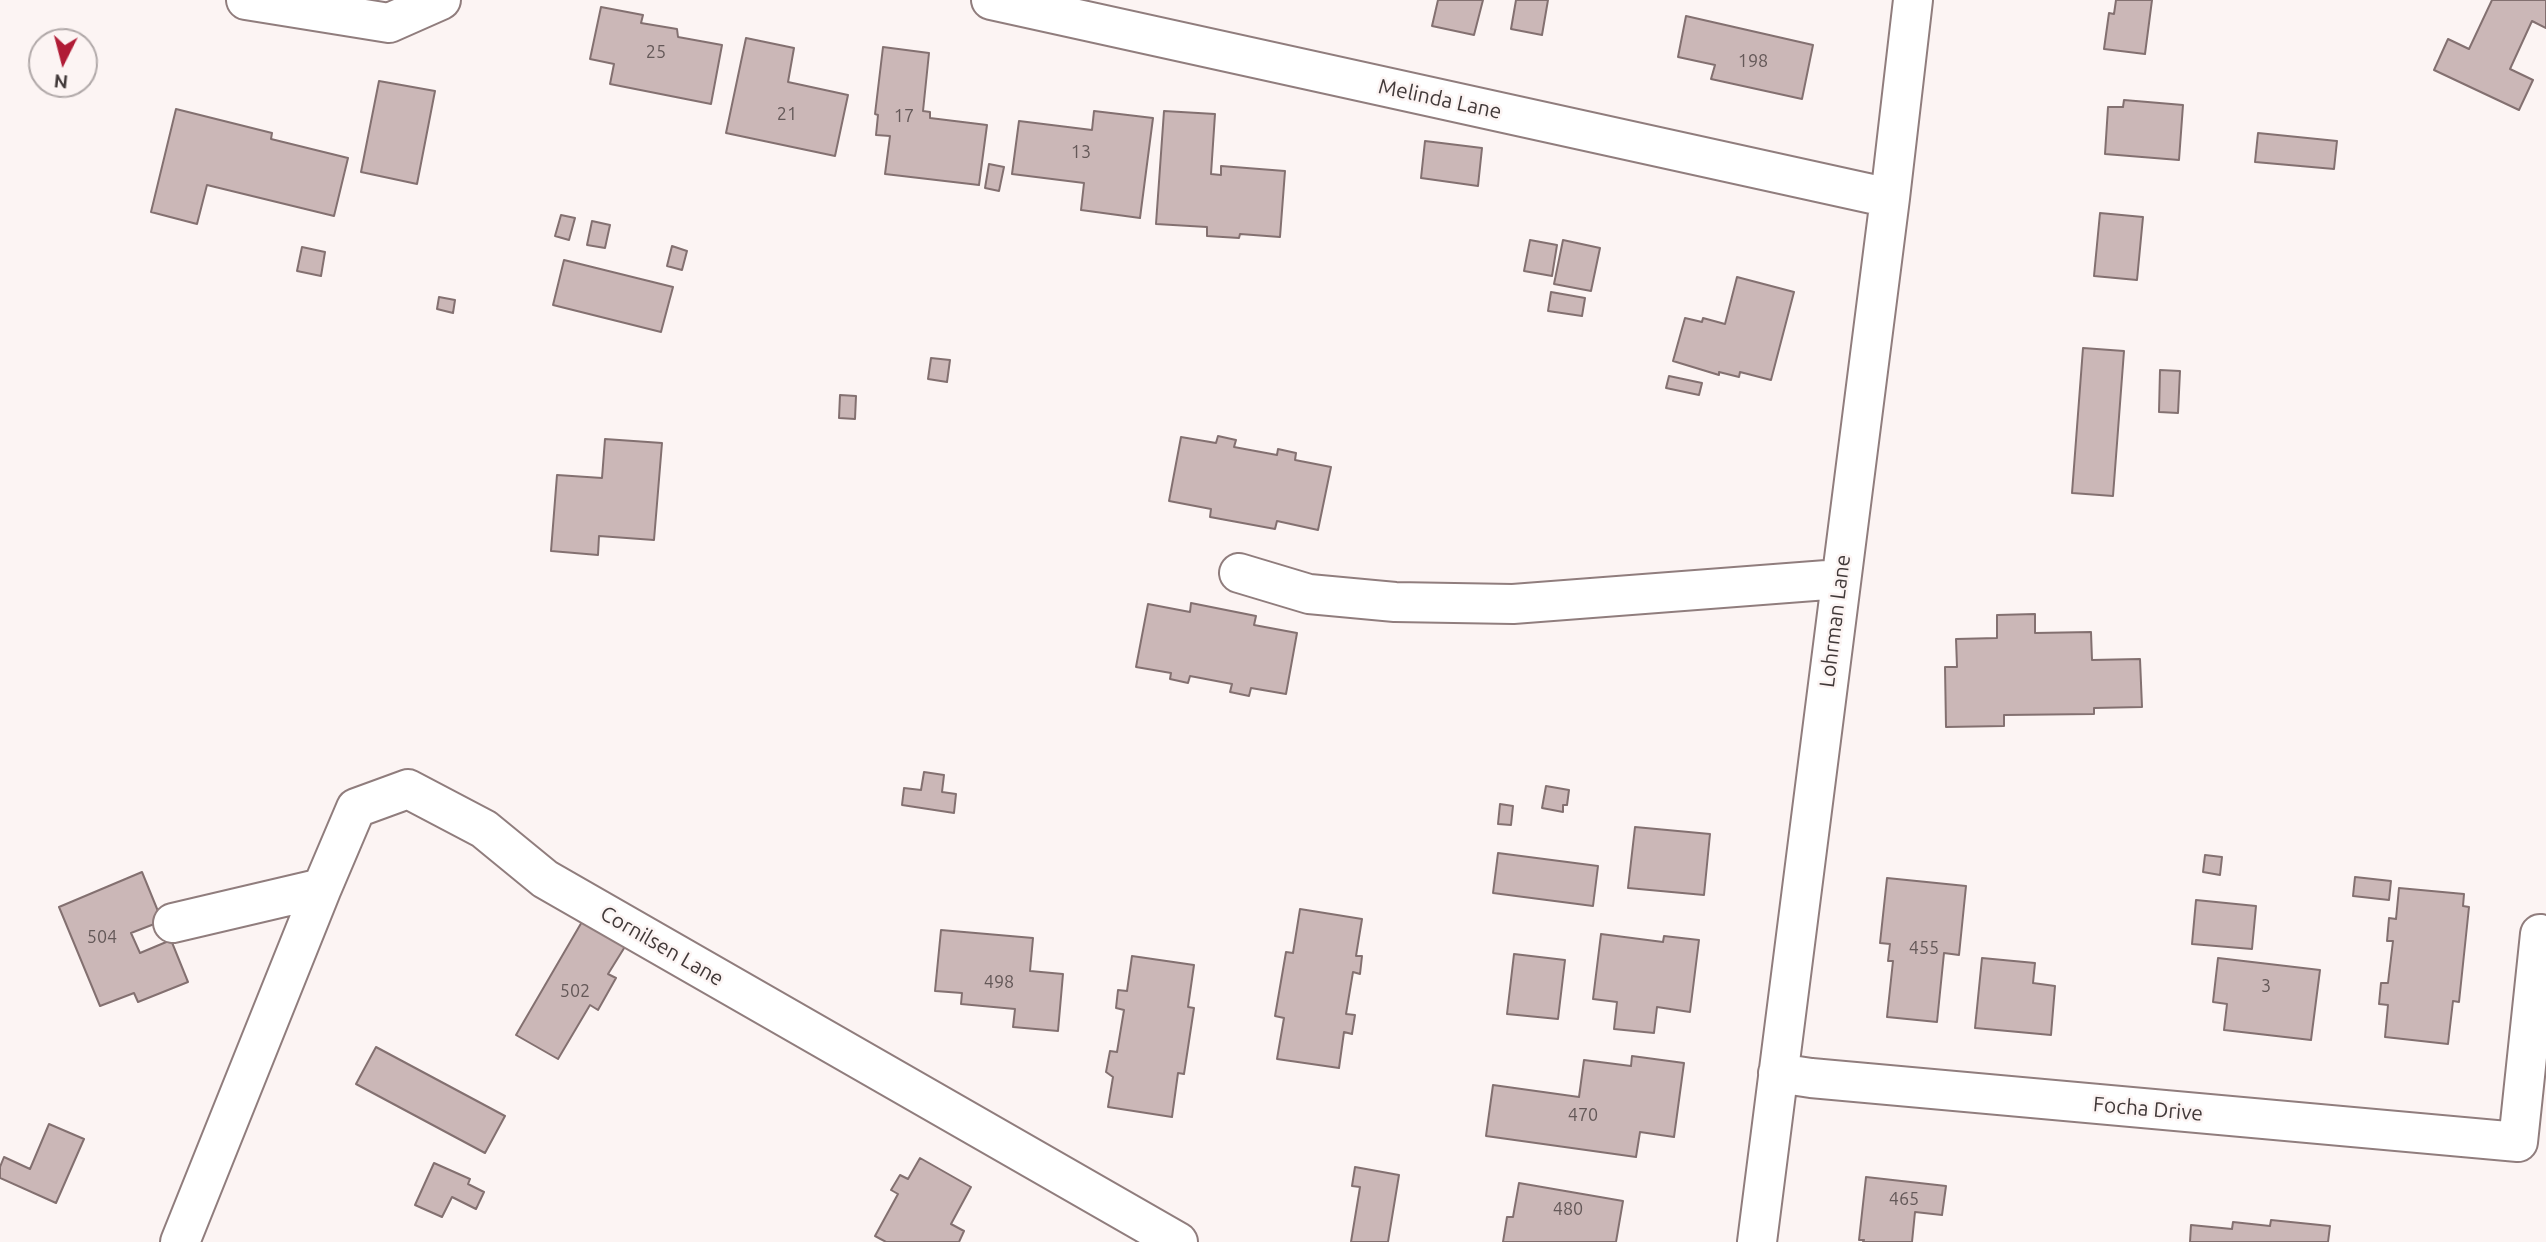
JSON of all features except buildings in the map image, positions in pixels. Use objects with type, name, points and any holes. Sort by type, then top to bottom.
[{"type":"street","points":[[246,0],[389,23],[441,0]]},
{"type":"street","name":"Melinda Lane","points":[[991,0],[1890,198]]},
{"type":"street","name":"Lohrman Lane","points":[[1757,1242],[1913,0]]},
{"type":"street","points":[[1239,573],[1309,594],[1395,602],[1513,604],[1840,579]]},
{"type":"street","name":"Cornilsen Lane","points":[[180,1242],[356,808],[408,789],[484,829],[545,878],[1178,1242]]},
{"type":"street","points":[[173,923],[322,888]]},
{"type":"street","name":"Focha Drive","points":[[1778,1073],[2518,1142],[2540,934]]}]
